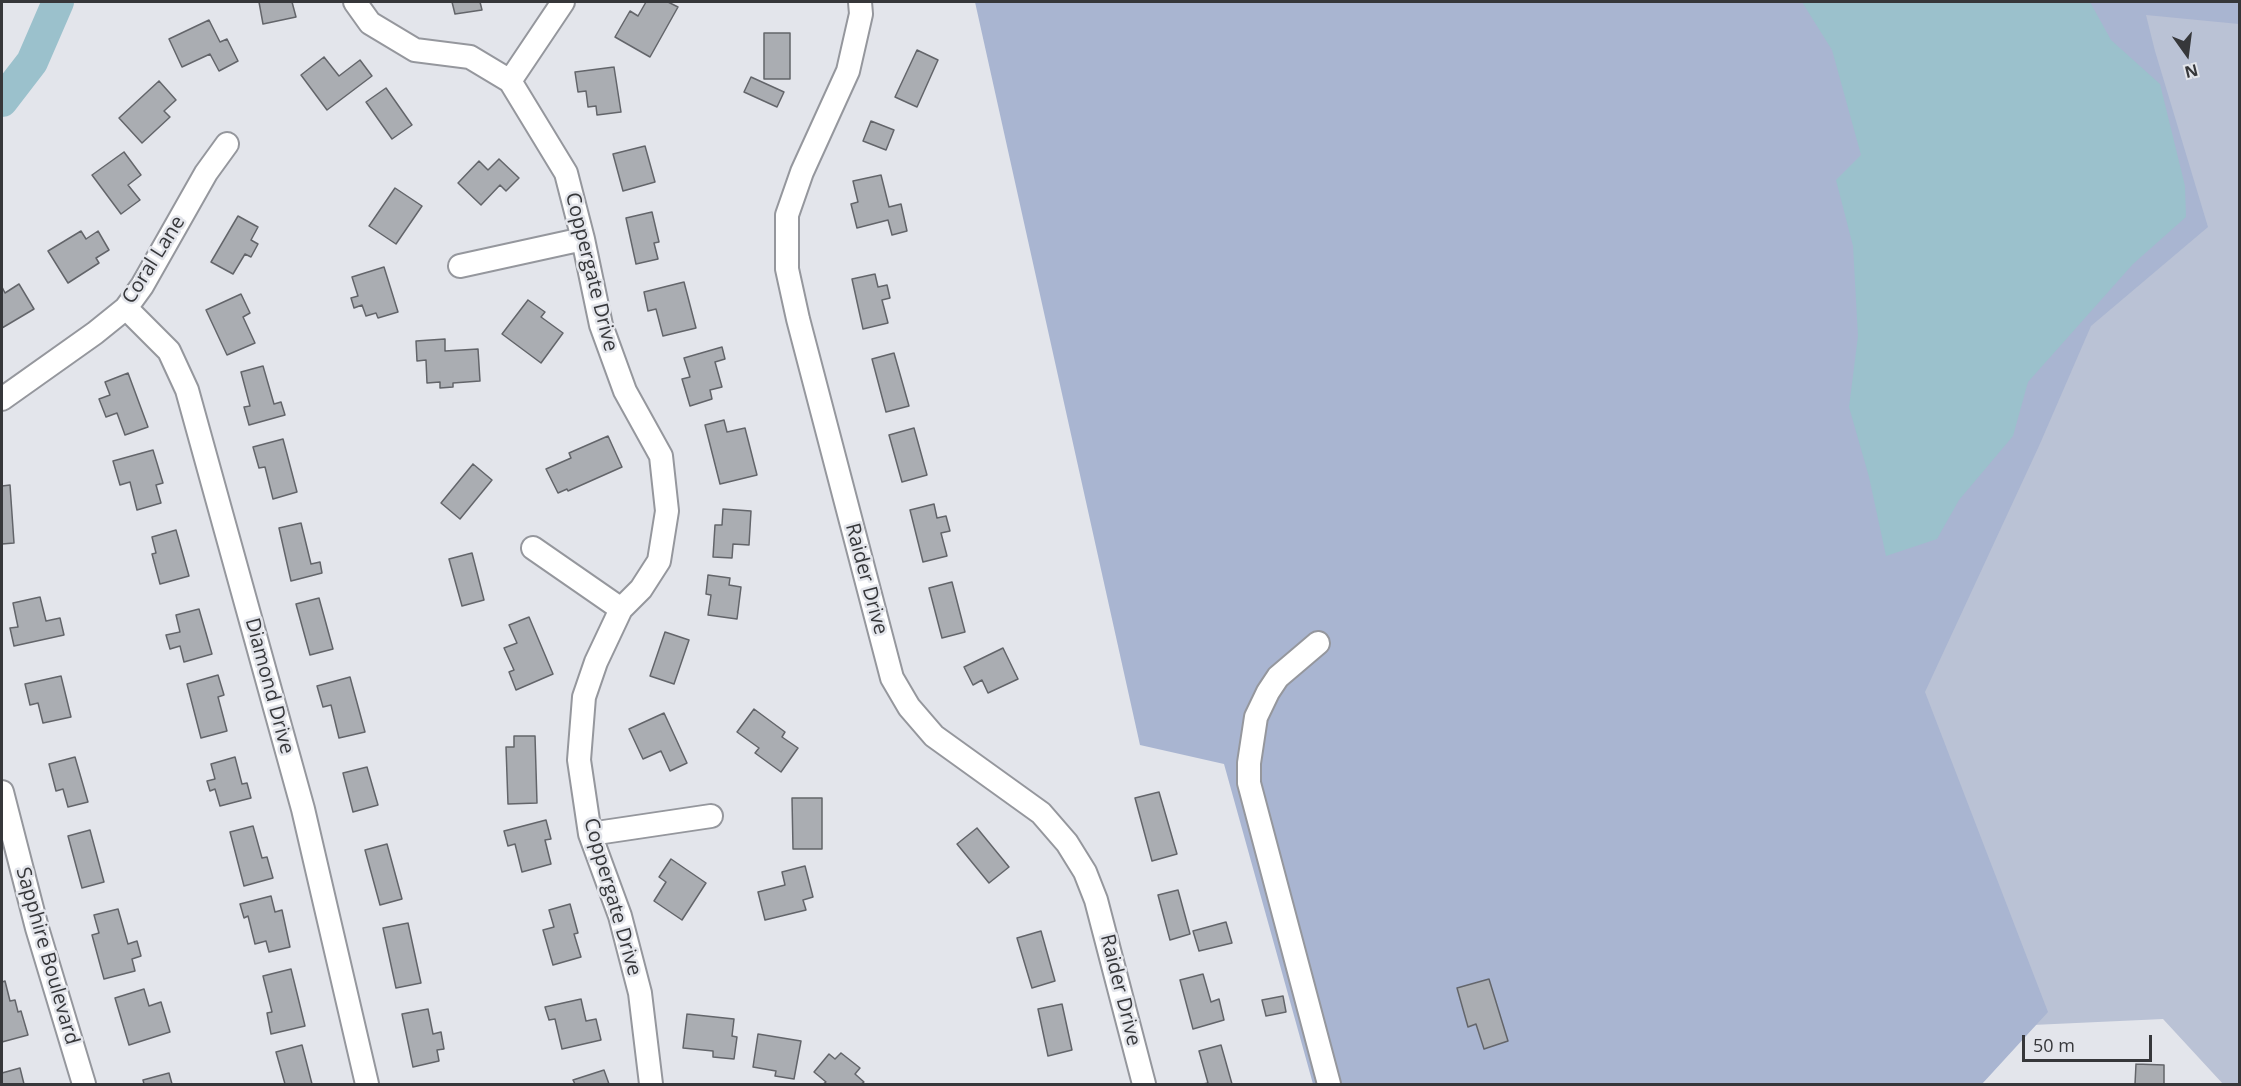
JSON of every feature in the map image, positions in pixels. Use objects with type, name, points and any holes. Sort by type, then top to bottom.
[{"type":"street","name":"Coppergate Drive","points":[[355,2],[370,23],[415,50],[470,57],[510,81],[566,173],[583,239],[601,326],[625,391],[661,456],[667,511],[659,561],[641,589],[621,609],[596,662],[584,697],[579,760],[590,834],[620,916],[640,993],[651,1084]]},
{"type":"street","points":[[510,81],[563,2]]},
{"type":"street","name":"Raider Drive","points":[[860,2],[861,14],[848,71],[802,172],[788,215],[787,269],[892,678],[909,708],[934,736],[1041,813],[1067,843],[1085,872],[1096,900],[1144,1084]]},
{"type":"street","name":"Coral Lane","points":[[2,399],[95,333],[126,308],[142,286],[206,173],[227,144]]},
{"type":"street","points":[[460,266],[583,239]]},
{"type":"street","name":"Diamond Drive","points":[[126,308],[169,351],[187,390],[303,809],[367,1084]]},
{"type":"street","points":[[533,548],[621,609]]},
{"type":"street","points":[[1318,643],[1278,677],[1268,692],[1256,717],[1249,763],[1250,783],[1329,1084]]},
{"type":"street","name":"Sapphire Boulevard","points":[[2,792],[37,928],[84,1084]]},
{"type":"street","points":[[590,834],[711,816]]},
{"type":"shaded area","points":[[975,2],[2239,2],[2239,24],[2146,15],[2208,227],[2091,326],[2039,446],[1925,692],[2048,1012],[1982,1084],[1313,1084],[1224,764],[1140,745]]},
{"type":"shaded area","points":[[1802,2],[2090,2],[2111,40],[2160,84],[2185,186],[2186,217],[2133,264],[2028,382],[2013,436],[1959,500],[1937,539],[1886,556],[1869,477],[1849,407],[1858,336],[1853,246],[1836,180],[1861,155],[1832,50]]},
{"type":"shaded area","points":[[2046,2],[2239,2],[2239,1084],[2223,1084],[2163,1019],[2011,1026],[1837,664]]},
{"type":"building","points":[[259,2],[292,2],[296,17],[263,24]]},
{"type":"building","points":[[452,2],[480,2],[482,10],[455,14]]},
{"type":"building","points":[[646,2],[668,2],[678,7],[650,57],[615,37],[630,11],[638,16]]},
{"type":"building","points":[[209,20],[220,42],[227,39],[238,61],[219,71],[210,54],[182,67],[169,39]]},
{"type":"building","points":[[764,33],[790,33],[790,79],[764,79]]},
{"type":"building","points":[[917,50],[938,60],[917,107],[895,97]]},
{"type":"building","points":[[324,57],[339,76],[360,60],[372,76],[327,110],[301,75]]},
{"type":"building","points":[[614,67],[621,112],[597,115],[596,106],[588,107],[586,91],[578,92],[575,72]]},
{"type":"building","points":[[751,77],[784,92],[777,107],[744,92]]},
{"type":"building","points":[[159,81],[176,100],[164,111],[170,117],[142,143],[119,118]]},
{"type":"building","points":[[386,88],[412,125],[392,139],[366,102]]},
{"type":"building","points":[[871,121],[894,130],[886,150],[863,141]]},
{"type":"building","points":[[645,146],[655,182],[623,191],[613,154]]},
{"type":"building","points":[[124,152],[141,175],[128,185],[140,200],[121,214],[92,175]]},
{"type":"building","points":[[499,159],[519,178],[506,191],[500,185],[481,205],[458,183],[479,161],[488,170]]},
{"type":"building","points":[[881,175],[889,207],[901,204],[907,231],[892,235],[888,220],[857,228],[851,204],[858,202],[853,181]]},
{"type":"building","points":[[395,188],[422,206],[396,244],[369,226]]},
{"type":"building","points":[[652,212],[659,242],[654,243],[658,259],[636,264],[626,218]]},
{"type":"building","points":[[238,216],[258,227],[251,240],[258,244],[251,257],[245,254],[233,274],[211,262]]},
{"type":"building","points":[[81,231],[86,239],[98,231],[109,250],[96,258],[99,263],[68,283],[48,251]]},
{"type":"building","points":[[384,267],[398,312],[378,318],[376,313],[366,316],[362,305],[354,308],[351,298],[358,296],[352,277]]},
{"type":"building","points":[[875,274],[878,287],[887,285],[890,298],[882,300],[888,323],[863,329],[852,279]]},
{"type":"building","points":[[684,282],[696,328],[663,336],[656,309],[648,311],[644,292]]},
{"type":"building","points":[[19,284],[34,309],[2,328],[2,287],[5,293]]},
{"type":"building","points":[[241,294],[250,313],[243,317],[255,343],[227,355],[206,310]]},
{"type":"building","points":[[528,300],[545,312],[541,317],[563,333],[541,363],[502,334]]},
{"type":"building","points":[[445,339],[445,351],[478,349],[480,381],[453,383],[453,387],[440,388],[440,382],[427,383],[426,360],[417,361],[416,341]]},
{"type":"building","points":[[722,347],[725,359],[715,362],[722,387],[710,390],[712,399],[690,406],[682,379],[690,377],[684,358]]},
{"type":"building","points":[[894,353],[909,406],[886,412],[872,359]]},
{"type":"building","points":[[263,366],[274,404],[281,402],[285,415],[249,425],[244,407],[250,406],[241,372]]},
{"type":"building","points":[[128,373],[148,427],[125,435],[117,413],[106,417],[99,399],[110,395],[105,382]]},
{"type":"building","points":[[724,420],[727,432],[745,428],[757,475],[720,484],[705,425]]},
{"type":"building","points":[[914,428],[927,475],[902,482],[889,435]]},
{"type":"building","points":[[608,436],[622,467],[568,491],[567,489],[558,493],[546,469],[571,458],[569,453]]},
{"type":"building","points":[[283,439],[297,492],[273,499],[265,467],[259,468],[253,447]]},
{"type":"building","points":[[153,450],[163,483],[156,485],[161,503],[137,510],[130,482],[120,485],[113,461]]},
{"type":"building","points":[[473,464],[492,480],[460,519],[441,503]]},
{"type":"building","points":[[10,485],[14,543],[2,544],[2,486]]},
{"type":"building","points":[[934,504],[937,518],[946,516],[950,531],[941,533],[947,556],[923,562],[910,510]]},
{"type":"building","points":[[723,509],[751,511],[749,545],[733,544],[732,558],[713,557],[715,525],[722,525]]},
{"type":"building","points":[[301,523],[311,564],[320,562],[322,573],[291,581],[279,528]]},
{"type":"building","points":[[176,530],[189,576],[160,584],[152,554],[156,553],[152,537]]},
{"type":"building","points":[[472,553],[484,600],[462,606],[449,559]]},
{"type":"building","points":[[708,575],[730,578],[729,585],[741,587],[737,619],[708,615],[711,595],[706,594]]},
{"type":"building","points":[[952,582],[965,632],[942,638],[929,588]]},
{"type":"building","points":[[40,597],[46,621],[60,618],[64,635],[14,646],[10,628],[18,627],[13,603]]},
{"type":"building","points":[[319,598],[333,649],[310,655],[296,604]]},
{"type":"building","points":[[199,609],[212,654],[184,662],[180,646],[170,649],[166,635],[180,632],[176,615]]},
{"type":"building","points":[[529,617],[553,674],[516,690],[509,672],[514,670],[504,648],[517,643],[509,625]]},
{"type":"building","points":[[665,632],[689,640],[674,684],[650,676]]},
{"type":"building","points":[[1003,648],[1018,679],[988,693],[982,680],[973,685],[964,667]]},
{"type":"building","points":[[218,675],[224,695],[218,697],[227,731],[201,738],[187,684]]},
{"type":"building","points":[[61,676],[71,717],[43,723],[38,703],[30,705],[25,684]]},
{"type":"building","points":[[350,677],[365,732],[339,738],[331,705],[323,707],[317,686]]},
{"type":"building","points":[[754,709],[785,732],[782,737],[798,748],[781,772],[755,753],[759,748],[737,732]]},
{"type":"building","points":[[664,713],[687,763],[670,771],[661,751],[643,759],[629,729]]},
{"type":"building","points":[[514,736],[535,736],[537,803],[508,804],[506,747],[514,747]]},
{"type":"building","points":[[75,757],[88,802],[68,807],[63,789],[56,791],[49,764]]},
{"type":"building","points":[[235,757],[242,784],[247,783],[251,798],[220,806],[215,789],[210,791],[207,781],[215,779],[211,764]]},
{"type":"building","points":[[367,767],[378,805],[353,812],[343,773]]},
{"type":"building","points":[[1159,792],[1177,854],[1152,861],[1135,798]]},
{"type":"building","points":[[792,798],[822,798],[822,849],[793,849]]},
{"type":"building","points":[[546,820],[551,839],[545,840],[551,864],[522,872],[515,844],[508,846],[504,831]]},
{"type":"building","points":[[253,826],[262,858],[267,857],[273,878],[244,886],[230,832]]},
{"type":"building","points":[[977,828],[1009,867],[989,883],[957,844]]},
{"type":"building","points":[[90,830],[104,882],[82,888],[68,836]]},
{"type":"building","points":[[387,844],[402,899],[380,905],[365,850]]},
{"type":"building","points":[[671,859],[706,883],[682,920],[654,901],[666,882],[659,877]]},
{"type":"building","points":[[805,866],[813,897],[803,900],[806,910],[765,920],[758,892],[785,885],[782,872]]},
{"type":"building","points":[[1178,890],[1190,934],[1170,940],[1158,895]]},
{"type":"building","points":[[271,896],[275,912],[282,910],[290,947],[269,952],[266,941],[255,944],[248,916],[244,918],[240,904]]},
{"type":"building","points":[[570,904],[578,933],[574,934],[581,957],[553,965],[543,930],[554,927],[549,910]]},
{"type":"building","points":[[118,909],[128,944],[137,941],[141,956],[132,959],[135,971],[104,979],[92,935],[99,933],[94,915]]},
{"type":"building","points":[[1226,922],[1232,943],[1199,951],[1193,931]]},
{"type":"building","points":[[408,923],[421,983],[396,988],[383,928]]},
{"type":"building","points":[[1041,931],[1055,981],[1032,988],[1017,938]]},
{"type":"building","points":[[291,969],[305,1026],[271,1034],[267,1013],[272,1012],[263,976]]},
{"type":"building","points":[[1203,974],[1211,1002],[1219,999],[1224,1020],[1193,1029],[1180,980]]},
{"type":"building","points":[[1489,979],[1508,1041],[1484,1049],[1476,1024],[1468,1027],[1457,988]]},
{"type":"building","points":[[5,981],[10,1001],[15,1000],[18,1012],[21,1011],[28,1035],[2,1042],[2,982]]},
{"type":"building","points":[[144,989],[149,1006],[161,1002],[170,1032],[129,1045],[115,998]]},
{"type":"building","points":[[1283,996],[1286,1012],[1266,1016],[1262,1000]]},
{"type":"building","points":[[581,999],[586,1021],[596,1019],[601,1040],[562,1049],[555,1019],[549,1020],[545,1007]]},
{"type":"building","points":[[1062,1004],[1072,1050],[1048,1056],[1038,1009]]},
{"type":"building","points":[[428,1009],[433,1034],[441,1032],[444,1049],[437,1050],[439,1061],[413,1067],[402,1014]]},
{"type":"building","points":[[687,1014],[734,1019],[732,1036],[737,1037],[734,1059],[713,1057],[713,1051],[683,1048]]},
{"type":"building","points":[[758,1034],[801,1041],[794,1079],[775,1076],[776,1071],[753,1067]]},
{"type":"building","points":[[302,1045],[312,1084],[285,1084],[276,1052]]},
{"type":"building","points":[[1221,1045],[1232,1084],[1203,1084],[1208,1083],[1199,1051]]},
{"type":"building","points":[[841,1053],[860,1068],[855,1074],[864,1082],[861,1084],[823,1084],[826,1082],[814,1072],[829,1054],[835,1059]]},
{"type":"building","points":[[2136,1064],[2164,1065],[2164,1084],[2135,1084]]},
{"type":"building","points":[[20,1068],[24,1084],[2,1084],[2,1073]]},
{"type":"building","points":[[604,1070],[609,1084],[575,1084],[573,1080]]},
{"type":"building","points":[[169,1073],[172,1084],[144,1084],[143,1080]]},
{"type":"waterway","points":[[2,101],[32,62],[58,2]]}]
